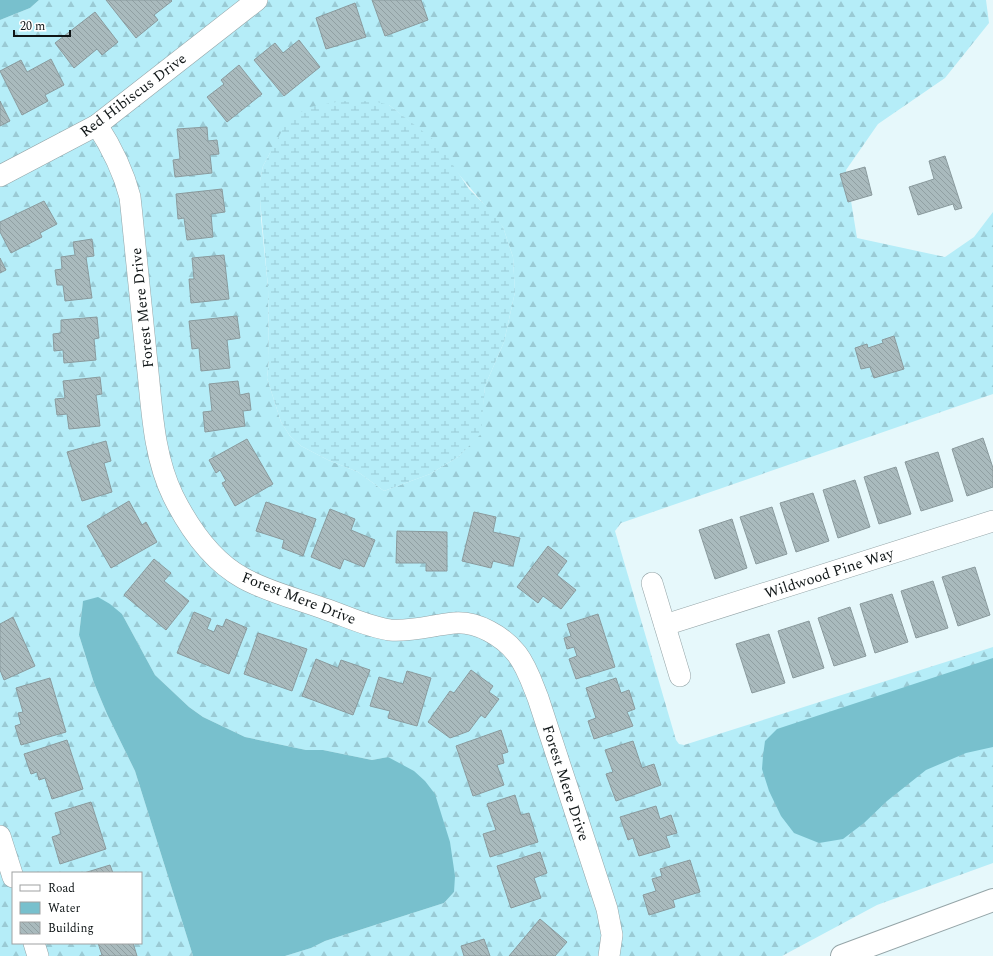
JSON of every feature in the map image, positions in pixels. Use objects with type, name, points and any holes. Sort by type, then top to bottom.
[{"type":"main road","points":[[842,956],[993,900]]},
{"type":"street","name":"Red Hibiscus Drive","points":[[0,176],[97,125],[257,0]]},
{"type":"street","name":"Forest Mere Drive","points":[[97,125],[116,156],[124,175],[130,197],[154,427],[159,458],[165,477],[183,514],[207,549],[224,566],[262,587],[368,624],[390,630],[456,623],[478,627],[499,637],[516,654],[529,675],[538,698],[607,909],[612,935],[609,956]]},
{"type":"street","name":"Wildwood Pine Way","points":[[666,625],[993,521]]},
{"type":"street","points":[[652,583],[666,625],[680,676]]},
{"type":"street","points":[[0,836],[12,874]]},
{"type":"street","points":[[34,944],[38,956]]},
{"type":"green space","points":[[39,0],[986,0],[989,23],[945,78],[878,124],[846,170],[857,238],[945,257],[974,237],[993,212],[993,394],[621,523],[615,531],[676,740],[679,744],[684,745],[993,647],[993,863],[877,905],[782,956],[285,956],[311,948],[325,941],[444,903],[454,892],[388,757],[372,760],[323,750],[306,750],[245,737],[203,717],[189,707],[155,675],[122,614],[83,602],[79,635],[94,683],[107,714],[135,771],[193,956],[0,956],[0,20],[30,8]],"holes":[[[389,105],[425,134],[503,227],[513,257],[515,292],[504,342],[485,386],[480,434],[458,457],[430,474],[384,491],[358,472],[328,460],[301,446],[290,436],[281,422],[267,378],[269,360],[268,287],[261,219],[260,181],[263,166],[270,153]]]},
{"type":"green space","points":[[341,101],[374,101],[389,105],[439,144],[469,189],[494,214],[503,227],[513,257],[515,292],[504,342],[485,386],[481,434],[458,457],[430,474],[384,491],[358,472],[328,460],[301,446],[290,436],[281,422],[267,378],[269,360],[268,287],[260,199],[260,181],[263,166],[284,127],[296,115],[310,107]]},
{"type":"water","points":[[0,0],[39,0],[30,8],[0,20]]},
{"type":"water","points":[[98,597],[110,604],[122,614],[155,675],[189,707],[203,717],[245,737],[306,750],[323,750],[372,760],[388,757],[414,771],[425,781],[435,794],[450,842],[455,876],[454,892],[444,903],[325,941],[311,948],[285,956],[193,956],[135,771],[107,714],[94,683],[79,635],[83,601]]},
{"type":"water","points":[[993,658],[993,747],[966,753],[926,770],[843,839],[819,843],[794,833],[781,816],[769,791],[762,769],[765,741],[777,729]]},
{"type":"building","points":[[106,0],[172,1],[154,15],[158,20],[136,38]]},
{"type":"building","points":[[372,0],[421,0],[428,20],[385,36]]},
{"type":"building","points":[[355,3],[366,37],[326,49],[316,18]]},
{"type":"building","points":[[95,12],[118,42],[102,55],[97,49],[74,68],[55,43]]},
{"type":"building","points":[[299,40],[320,67],[284,96],[254,60],[275,43],[283,53]]},
{"type":"building","points":[[51,59],[64,85],[45,95],[48,101],[22,115],[0,71],[21,60],[27,72]]},
{"type":"building","points":[[239,65],[262,94],[227,122],[207,97],[224,84],[221,80]]},
{"type":"building","points":[[0,101],[10,121],[0,126]]},
{"type":"building","points":[[207,127],[208,141],[217,140],[219,154],[210,155],[212,173],[175,177],[173,160],[180,159],[177,129]]},
{"type":"building","points":[[945,156],[962,208],[955,210],[953,204],[918,215],[909,187],[934,179],[929,161]]},
{"type":"building","points":[[865,167],[872,195],[848,202],[840,174]]},
{"type":"building","points":[[222,189],[225,212],[211,214],[213,237],[187,240],[184,218],[178,219],[176,194]]},
{"type":"building","points":[[44,201],[57,224],[40,233],[42,237],[11,253],[0,232],[0,222]]},
{"type":"building","points":[[92,239],[94,256],[86,257],[92,298],[65,301],[63,285],[57,285],[55,270],[62,269],[61,257],[75,255],[73,242]]},
{"type":"building","points":[[224,255],[229,299],[191,303],[189,279],[194,279],[192,258]]},
{"type":"building","points":[[0,258],[6,270],[0,273]]},
{"type":"building","points":[[237,316],[240,338],[227,340],[230,368],[201,371],[199,348],[192,349],[189,321]]},
{"type":"building","points":[[97,317],[99,338],[94,339],[96,360],[64,363],[63,350],[54,351],[53,334],[61,333],[61,320]]},
{"type":"building","points":[[894,336],[904,369],[874,378],[870,367],[861,369],[855,348],[867,344],[868,348],[883,343],[882,340]]},
{"type":"building","points":[[100,377],[102,394],[96,395],[100,426],[69,429],[67,414],[57,415],[55,399],[65,398],[63,381]]},
{"type":"building","points":[[238,381],[240,395],[249,393],[251,410],[243,411],[245,426],[205,432],[203,412],[212,411],[209,384]]},
{"type":"building","points":[[983,438],[993,468],[993,487],[967,496],[952,449]]},
{"type":"building","points":[[247,439],[273,484],[235,506],[222,483],[226,481],[220,470],[216,473],[209,460]]},
{"type":"building","points":[[106,441],[111,461],[104,463],[112,492],[82,501],[67,452]]},
{"type":"building","points":[[938,452],[953,501],[921,511],[905,462]]},
{"type":"building","points":[[896,467],[911,514],[879,524],[864,477]]},
{"type":"building","points":[[855,480],[870,527],[838,538],[823,490]]},
{"type":"building","points":[[813,493],[829,541],[796,552],[780,503]]},
{"type":"building","points":[[129,501],[142,525],[146,522],[157,542],[111,568],[87,526]]},
{"type":"building","points":[[266,502],[316,519],[303,556],[282,548],[284,540],[256,531]]},
{"type":"building","points":[[772,507],[787,554],[756,564],[740,517]]},
{"type":"building","points":[[330,509],[355,519],[351,530],[375,540],[364,567],[344,559],[340,569],[311,557]]},
{"type":"building","points":[[474,512],[496,517],[493,532],[520,538],[513,566],[493,561],[491,568],[462,561]]},
{"type":"building","points":[[732,519],[747,568],[715,579],[699,530]]},
{"type":"building","points":[[397,531],[447,532],[447,571],[426,571],[426,563],[396,563]]},
{"type":"building","points":[[548,546],[567,561],[557,575],[576,590],[561,609],[543,596],[538,603],[517,587]]},
{"type":"building","points":[[154,559],[171,573],[164,581],[189,601],[166,630],[124,595]]},
{"type":"building","points":[[975,567],[990,615],[958,626],[942,577]]},
{"type":"building","points":[[933,581],[948,628],[916,638],[901,591]]},
{"type":"building","points":[[892,594],[908,642],[875,653],[860,604]]},
{"type":"building","points":[[850,607],[866,656],[834,666],[818,618]]},
{"type":"building","points":[[194,612],[211,619],[207,629],[214,632],[217,625],[223,627],[226,619],[247,628],[229,674],[177,653]]},
{"type":"building","points":[[598,614],[615,667],[576,679],[569,659],[577,656],[574,647],[567,649],[564,638],[571,636],[567,624]]},
{"type":"building","points":[[13,617],[35,666],[4,680],[0,670],[0,624]]},
{"type":"building","points":[[809,621],[824,668],[793,678],[778,631]]},
{"type":"building","points":[[258,633],[307,649],[292,691],[244,674]]},
{"type":"building","points":[[769,634],[785,683],[752,693],[736,644]]},
{"type":"building","points":[[316,659],[338,668],[341,660],[370,670],[353,715],[302,696]]},
{"type":"building","points":[[471,670],[493,686],[489,692],[499,699],[485,718],[481,715],[469,731],[450,738],[428,722],[450,691],[454,693]]},
{"type":"building","points":[[407,671],[431,678],[417,726],[388,718],[390,711],[370,706],[379,677],[403,684]]},
{"type":"building","points":[[50,678],[66,732],[21,745],[15,726],[21,724],[18,713],[23,712],[16,688]]},
{"type":"building","points":[[616,678],[621,693],[629,690],[635,709],[627,712],[633,726],[594,739],[588,721],[596,718],[586,688]]},
{"type":"building","points":[[501,730],[508,752],[502,754],[504,763],[497,765],[504,785],[473,796],[456,746]]},
{"type":"building","points":[[67,740],[83,789],[52,799],[45,778],[39,780],[37,772],[31,774],[24,754]]},
{"type":"building","points":[[633,741],[642,768],[654,764],[661,785],[616,801],[606,774],[613,772],[605,750]]},
{"type":"building","points":[[515,795],[521,815],[529,813],[538,842],[490,857],[483,834],[496,830],[487,804]]},
{"type":"building","points":[[91,802],[106,849],[60,864],[52,837],[61,834],[55,813]]},
{"type":"building","points":[[656,806],[660,819],[671,815],[677,833],[666,836],[670,847],[639,856],[633,838],[628,840],[620,817]]},
{"type":"building","points":[[540,852],[547,873],[534,878],[541,898],[511,908],[497,866]]},
{"type":"building","points":[[690,860],[700,892],[673,900],[675,907],[649,915],[643,895],[656,891],[652,879],[662,876],[660,869]]},
{"type":"building","points":[[110,865],[113,872],[87,872]]},
{"type":"building","points":[[540,919],[567,942],[555,956],[509,956]]},
{"type":"building","points":[[484,939],[490,956],[464,956],[461,946]]},
{"type":"building","points":[[98,944],[133,944],[137,956],[99,956],[102,955]]}]
